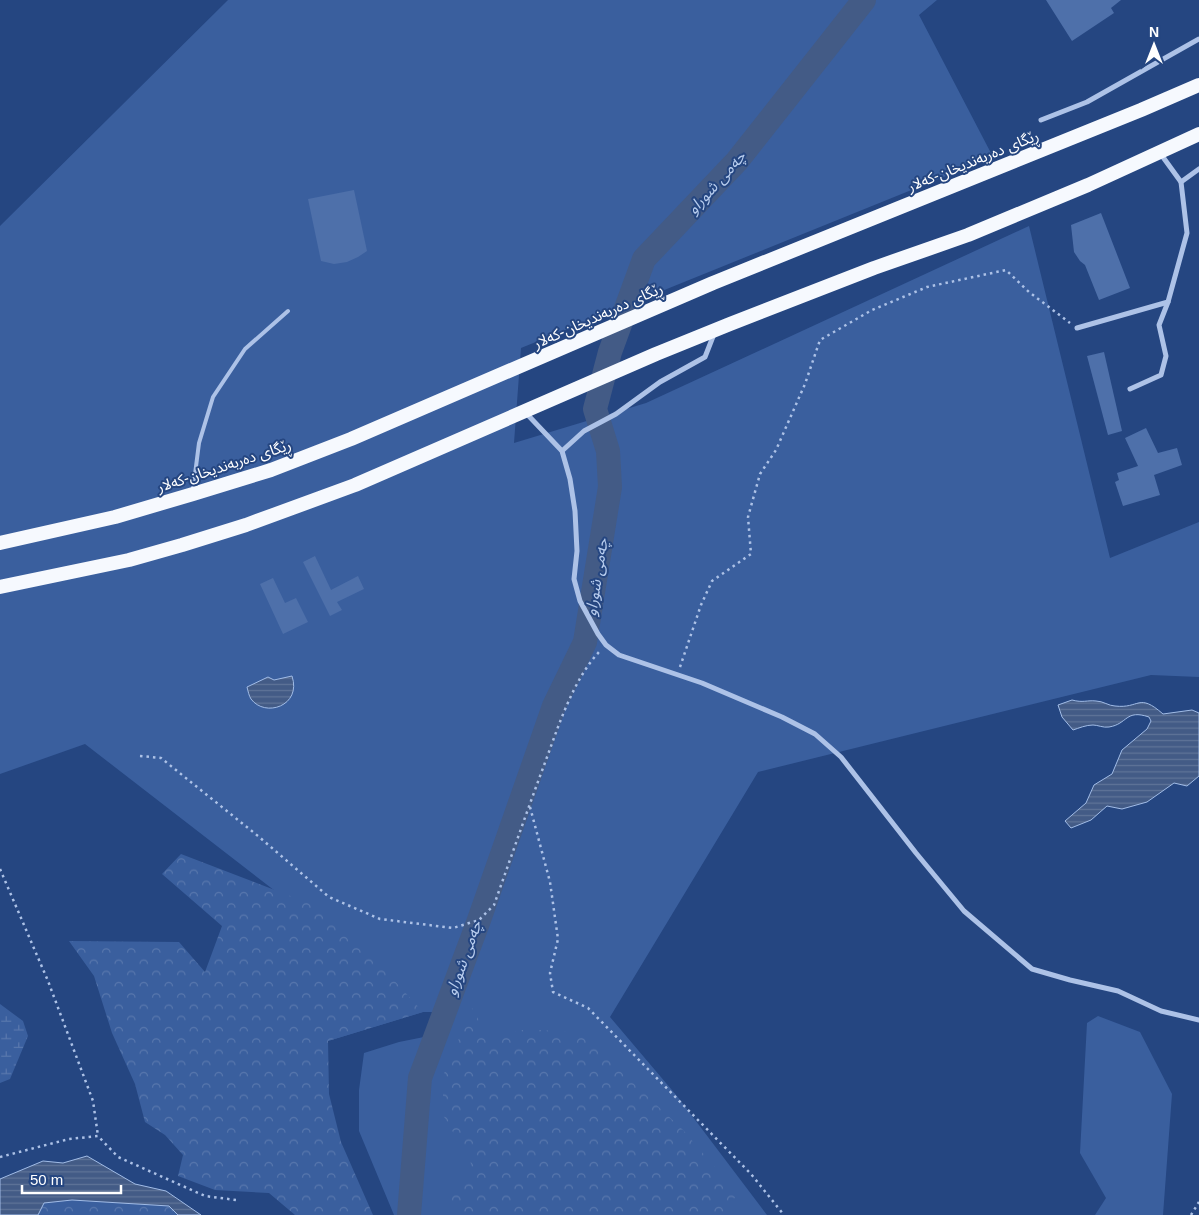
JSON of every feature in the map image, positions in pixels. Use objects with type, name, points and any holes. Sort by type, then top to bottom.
[{"type":"highway","name":"ڕێگای دەربەندیخان-کەلار","points":[[0,544],[115,517],[193,494],[271,470],[351,440],[713,283],[1132,114],[1199,85]]},
{"type":"highway","points":[[0,587],[128,560],[246,525],[355,485],[656,354],[874,268],[968,235],[1088,185],[1199,134]]},
{"type":"street","points":[[1041,120],[1087,102],[1199,39]]},
{"type":"street","points":[[1130,389],[1161,375],[1166,356],[1159,325],[1168,302],[1187,233],[1180,182],[1160,152]]},
{"type":"street","points":[[1180,182],[1199,169]]},
{"type":"street","points":[[1078,328],[1168,302]]},
{"type":"street","points":[[562,451],[584,431],[616,414],[660,382],[705,357],[716,330]]},
{"type":"street","points":[[524,411],[562,451],[570,479],[575,511],[577,551],[574,579],[580,601],[606,645],[618,655],[678,675],[764,710],[815,734],[842,757],[916,853],[964,911],[1032,969],[1118,991],[1161,1011],[1199,1020]]},
{"type":"lane","points":[[193,494],[199,443],[212,397],[245,349],[288,311]]},
{"type":"path","points":[[678,675],[701,604],[712,582],[751,554],[748,516],[760,474],[776,450],[805,384],[820,340],[872,310],[927,287],[1006,270],[1029,292],[1064,320],[1078,328]]},
{"type":"path","points":[[140,756],[161,758],[258,836],[329,897],[380,919],[452,928],[479,920],[494,906],[557,730],[575,690],[592,660],[606,645]]},
{"type":"path","points":[[529,806],[550,882],[558,939],[550,973],[553,992],[588,1008],[751,1174],[784,1215]]},
{"type":"path","points":[[0,870],[48,981],[90,1091],[98,1136],[118,1157],[205,1196],[236,1200]]},
{"type":"path","points":[[0,1157],[69,1139],[98,1136]]},
{"type":"path","points":[[1192,1215],[1199,1202]]},
{"type":"green space","points":[[228,0],[937,0],[919,15],[993,157],[521,348],[514,443],[646,403],[1029,226],[1110,558],[1199,522],[1199,677],[1151,675],[758,772],[610,1017],[677,1096],[767,1215],[394,1215],[359,1131],[359,1090],[364,1053],[399,1042],[449,1032],[452,1022],[439,1012],[423,1012],[328,1041],[301,911],[85,744],[0,774],[0,226]]},
{"type":"green space","points":[[181,854],[332,912],[423,1012],[328,1041],[329,1094],[341,1142],[373,1215],[295,1215],[269,1193],[215,1190],[178,1176],[183,1155],[165,1135],[145,1122],[135,1084],[112,1033],[94,976],[69,941],[179,942],[205,972],[222,926],[162,874]]},
{"type":"green space","points":[[0,1004],[23,1021],[28,1036],[10,1079],[0,1083]]},
{"type":"green space","points":[[472,1008],[489,1038],[527,1029],[581,1033],[683,1130],[738,1194],[720,1215],[448,1215],[448,1200],[471,1163],[443,1115],[443,1076]]},
{"type":"green space","points":[[1098,1016],[1140,1032],[1172,1094],[1163,1215],[1095,1215],[1106,1198],[1080,1153],[1087,1023]]},
{"type":"green space","points":[[72,1200],[170,1206],[178,1215],[38,1215],[44,1203]]},
{"type":"shaded area","points":[[292,676],[294,686],[292,695],[280,706],[265,708],[257,705],[250,698],[247,687],[268,677],[274,680]]},
{"type":"shaded area","points":[[1072,700],[1099,701],[1113,706],[1143,703],[1155,707],[1163,714],[1192,710],[1199,713],[1199,776],[1187,786],[1174,783],[1147,802],[1122,809],[1107,806],[1091,820],[1071,828],[1065,821],[1086,803],[1094,785],[1112,774],[1122,750],[1147,729],[1151,721],[1149,717],[1135,715],[1109,727],[1090,725],[1073,730],[1062,717],[1058,705]]},
{"type":"shaded area","points":[[87,1156],[135,1184],[166,1191],[201,1215],[178,1215],[169,1206],[72,1200],[44,1203],[38,1215],[0,1215],[0,1179],[43,1161],[63,1163]]},
{"type":"building","points":[[1046,0],[1121,0],[1111,8],[1114,13],[1072,41]]},
{"type":"building","points":[[354,190],[367,251],[347,262],[334,264],[321,261],[308,199]]},
{"type":"building","points":[[1101,213],[1130,288],[1099,300],[1085,265],[1074,252],[1071,225]]},
{"type":"building","points":[[1104,352],[1122,431],[1108,435],[1087,356]]},
{"type":"building","points":[[1146,428],[1158,453],[1177,448],[1182,465],[1154,475],[1160,495],[1123,506],[1115,482],[1119,480],[1117,473],[1138,466],[1125,438]]},
{"type":"building","points":[[315,556],[331,590],[358,576],[364,589],[337,602],[342,610],[330,616],[303,562]]},
{"type":"building","points":[[273,578],[285,603],[296,598],[308,622],[283,634],[260,584]]},
{"type":"waterway","name":"چەمی شوراو","points":[[409,1215],[420,1078],[479,920],[554,706],[585,642],[610,487],[608,451],[595,409],[610,352],[644,259],[737,161],[864,0]]}]
